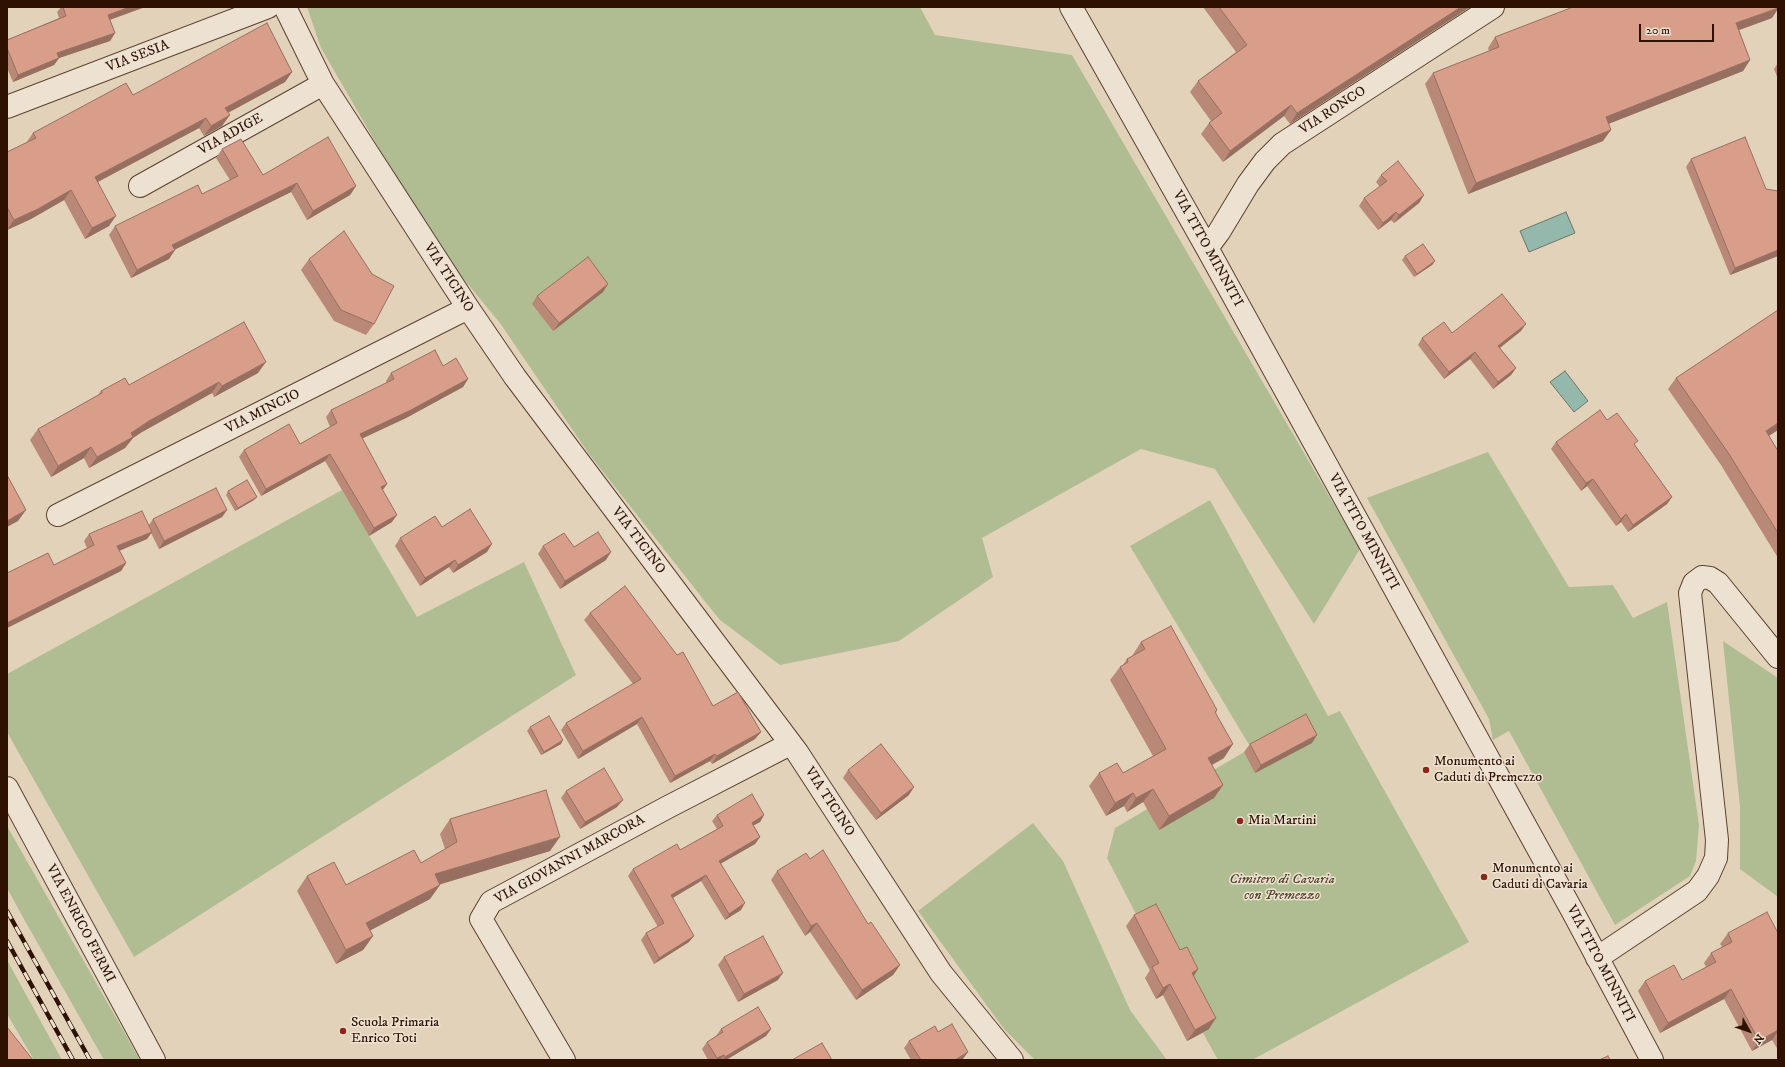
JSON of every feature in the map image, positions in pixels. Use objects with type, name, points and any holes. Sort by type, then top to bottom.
[{"type":"street","name":"VIA SESIA","points":[[7,107],[268,7]]},
{"type":"street","name":"VIA TICINO","points":[[284,7],[323,84],[468,308],[515,377],[790,744],[941,973],[1012,1060]]},
{"type":"street","name":"VIA TITO MINNITI","points":[[1071,7],[1206,248],[1598,958],[1652,1060]]},
{"type":"street","name":"VIA RONCO","points":[[1206,248],[1219,232],[1248,184],[1265,161],[1282,144],[1493,7]]},
{"type":"street","name":"VIA ADIGE","points":[[140,186],[323,84]]},
{"type":"street","name":"VIA MINCIO","points":[[58,516],[468,308]]},
{"type":"street","points":[[1598,958],[1697,891],[1708,876],[1716,858],[1717,840],[1690,593],[1694,583],[1702,577],[1710,578],[1718,583],[1778,658]]},
{"type":"street","name":"VIA GIOVANNI MARCORA","points":[[564,1060],[481,919],[491,902],[668,807],[790,744]]},
{"type":"street","name":"VIA ENRICO FERMI","points":[[7,788],[154,1060]]},
{"type":"green space","points":[[307,7],[920,7],[935,35],[1072,55],[1360,549],[1314,624],[1215,469],[1141,449],[982,538],[993,577],[899,641],[780,665],[720,620],[707,604],[589,454],[500,323],[457,271],[421,221],[321,48]]},
{"type":"green space","points":[[1488,452],[1569,587],[1613,585],[1633,618],[1667,602],[1699,825],[1696,861],[1690,876],[1615,925],[1509,731],[1493,740],[1489,719],[1367,498]]},
{"type":"green space","points":[[342,490],[417,617],[524,562],[576,675],[134,957],[7,732],[7,674]]},
{"type":"green space","name":"Cimitero di Cavaria con Premezzo","points":[[1210,500],[1328,716],[1340,711],[1469,942],[1252,1060],[1218,1060],[1203,1033],[1187,1041],[1126,926],[1139,920],[1107,858],[1115,828],[1251,748],[1130,546]]},
{"type":"green space","points":[[1723,641],[1778,678],[1778,897],[1740,869],[1740,807]]},
{"type":"green space","points":[[1033,823],[1063,861],[1130,1010],[1167,1060],[1035,1060],[1004,1029],[918,911]]},
{"type":"green space","points":[[7,826],[140,1060],[104,1060],[7,888]]},
{"type":"green space","points":[[7,960],[62,1060],[34,1060],[7,1014]]},
{"type":"water","points":[[1566,212],[1575,233],[1529,252],[1520,231]]},
{"type":"water","points":[[1565,371],[1588,401],[1574,412],[1550,382]]},
{"type":"building","points":[[63,7],[130,7],[108,15],[115,33],[57,53],[59,58],[18,75],[7,48],[7,40],[66,16]]},
{"type":"building","points":[[1219,7],[1461,7],[1297,113],[1291,105],[1230,151],[1209,123],[1222,113],[1198,81],[1247,45]]},
{"type":"building","points":[[1573,7],[1778,8],[1736,23],[1750,60],[1606,117],[1611,130],[1476,183],[1433,73],[1499,47],[1495,37]]},
{"type":"building","points":[[267,23],[292,72],[225,108],[230,115],[211,126],[206,118],[95,177],[116,216],[92,228],[71,190],[38,209],[14,220],[7,207],[7,152],[36,138],[33,133],[126,83],[133,95]]},
{"type":"building","points":[[328,137],[356,186],[313,211],[297,183],[172,245],[175,250],[137,270],[115,226],[198,185],[202,194],[238,176],[222,149],[241,139],[263,175]]},
{"type":"building","points":[[1745,137],[1766,189],[1778,191],[1778,250],[1735,268],[1691,159]]},
{"type":"building","points":[[1398,161],[1424,195],[1399,215],[1396,212],[1383,223],[1364,198],[1387,181],[1381,175]]},
{"type":"building","points":[[344,231],[372,274],[394,286],[374,324],[341,310],[309,259]]},
{"type":"building","points":[[1423,244],[1435,261],[1417,274],[1405,256]]},
{"type":"building","points":[[588,257],[608,284],[559,323],[537,296]]},
{"type":"building","points":[[1502,294],[1526,324],[1498,346],[1516,368],[1498,382],[1475,352],[1449,372],[1422,338],[1444,322],[1452,333]]},
{"type":"building","points":[[1778,310],[1778,423],[1766,431],[1778,451],[1778,533],[1729,454],[1676,378]]},
{"type":"building","points":[[244,322],[266,362],[222,386],[219,382],[149,421],[131,433],[133,437],[97,457],[91,447],[58,466],[38,429],[102,393],[101,391],[125,378],[129,385]]},
{"type":"building","points":[[435,350],[443,366],[456,358],[468,379],[411,410],[360,434],[387,484],[381,487],[397,515],[374,528],[330,454],[266,489],[244,450],[289,424],[300,444],[337,423],[331,410],[394,379],[391,373]]},
{"type":"building","points":[[1600,410],[1607,420],[1617,413],[1638,441],[1634,444],[1672,497],[1633,525],[1626,514],[1621,519],[1593,479],[1586,483],[1556,442]]},
{"type":"building","points":[[7,475],[26,510],[7,521]]},
{"type":"building","points":[[247,480],[257,497],[238,508],[228,491]]},
{"type":"building","points":[[216,488],[227,510],[164,541],[153,519]]},
{"type":"building","points":[[470,509],[492,544],[458,565],[455,560],[425,578],[400,538],[435,516],[442,527]]},
{"type":"building","points":[[142,511],[152,532],[117,546],[126,563],[7,623],[7,573],[48,553],[54,565],[94,545],[89,534]]},
{"type":"building","points":[[598,532],[611,552],[565,581],[543,546],[564,533],[574,547]]},
{"type":"building","points":[[625,586],[677,655],[683,652],[713,706],[738,692],[761,732],[717,756],[715,754],[675,776],[642,717],[583,751],[566,723],[641,679],[590,613]]},
{"type":"building","points":[[1171,626],[1217,710],[1215,712],[1233,744],[1208,758],[1223,785],[1169,816],[1153,789],[1136,798],[1133,793],[1115,803],[1099,773],[1117,763],[1123,773],[1166,749],[1120,667],[1128,662],[1127,659],[1145,649],[1141,642]]},
{"type":"building","points":[[1306,714],[1317,735],[1261,765],[1250,744]]},
{"type":"building","points":[[549,716],[563,740],[544,752],[530,727]]},
{"type":"building","points":[[881,744],[914,787],[881,813],[848,770]]},
{"type":"building","points":[[604,768],[623,800],[585,822],[566,791]]},
{"type":"building","points":[[546,790],[560,837],[435,874],[440,885],[366,923],[373,936],[346,950],[307,876],[334,862],[346,885],[414,850],[421,863],[457,842],[450,819]]},
{"type":"building","points":[[752,794],[764,815],[752,823],[760,837],[719,861],[745,903],[729,914],[706,875],[671,895],[694,936],[659,958],[646,933],[664,923],[633,869],[677,844],[680,850],[723,826],[717,815]]},
{"type":"building","points":[[823,850],[868,924],[871,922],[900,965],[862,990],[817,923],[811,926],[777,871],[806,853],[810,859]]},
{"type":"building","points":[[1156,904],[1180,950],[1187,947],[1198,969],[1192,973],[1216,1018],[1195,1030],[1170,984],[1163,988],[1152,967],[1159,963],[1134,915]]},
{"type":"building","points":[[1767,912],[1778,933],[1778,1030],[1759,1041],[1731,989],[1668,1023],[1645,981],[1674,965],[1682,980],[1716,962],[1711,953],[1732,942],[1728,933]]},
{"type":"building","points":[[763,936],[783,973],[744,994],[724,957]]},
{"type":"building","points":[[758,1007],[771,1029],[725,1057],[724,1055],[717,1058],[707,1042],[723,1032],[721,1029]]},
{"type":"building","points":[[952,1024],[968,1052],[955,1060],[921,1060],[909,1041],[935,1026],[938,1032]]},
{"type":"building","points":[[7,1027],[33,1060],[7,1060]]},
{"type":"building","points":[[822,1043],[832,1060],[792,1060]]},
{"type":"building","points":[[1608,1056],[1610,1060],[1599,1060]]},
{"type":"railway","points":[[7,911],[90,1060]]},
{"type":"railway","points":[[7,941],[73,1060]]},
{"type":"place","name":"Monumento ai Caduti di Premezzo","points":[[1426,770]]},
{"type":"place","name":"Mia Martini","points":[[1240,821]]},
{"type":"place","name":"Monumento ai Caduti di Cavaria","points":[[1484,877]]},
{"type":"place","name":"Scuola Primaria Enrico Toti","points":[[343,1031]]}]
